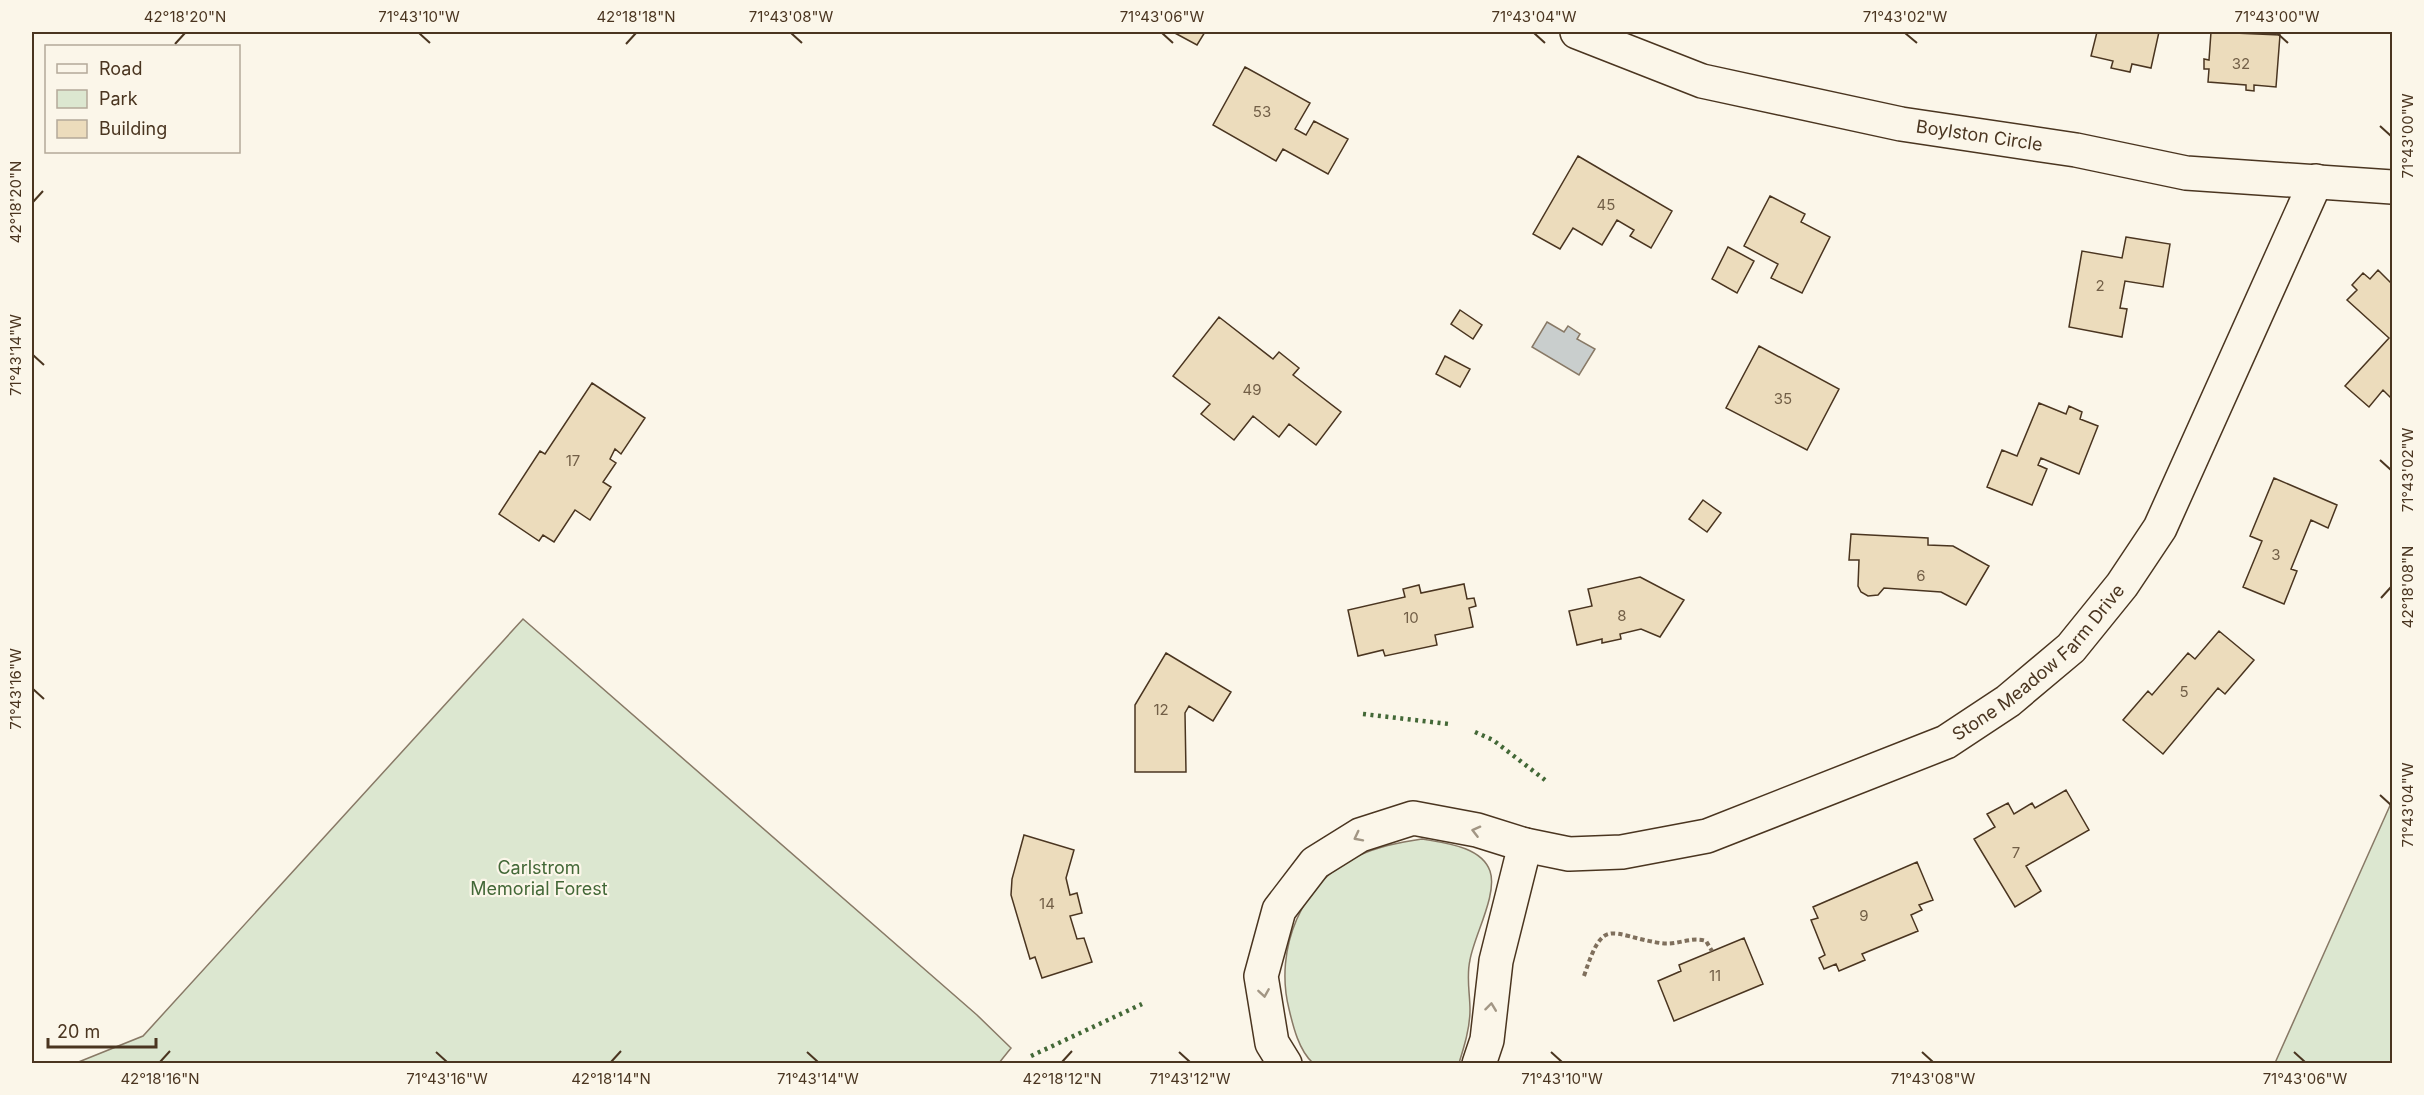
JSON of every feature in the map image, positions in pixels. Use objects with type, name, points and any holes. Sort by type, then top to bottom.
[{"type":"street","name":"Boylston Circle","points":[[1577,32],[1702,81],[1829,110],[1961,134],[2076,150],[2186,173],[2392,187]]},
{"type":"street","name":"Stone Meadow Farm Drive","points":[[1285,1064],[1272,1043],[1261,976],[1279,910],[1315,863],[1360,835],[1413,818],[1477,830],[1525,845],[1569,854],[1622,852],[1707,836],[1946,742],[2008,701],[2071,648],[2122,585],[2160,528],[2316,181]]},
{"type":"street","points":[[1479,1064],[1487,1040],[1497,962],[1525,845]]},
{"type":"path","points":[[1584,976],[1598,940],[1606,934],[1630,935],[1660,943],[1675,943],[1698,938],[1706,941],[1712,951]]},
{"type":"green space","name":"Carlstrom Memorial Forest","points":[[523,619],[977,1015],[1011,1048],[999,1063],[76,1063],[143,1036]]},
{"type":"green space","points":[[2392,801],[2392,1063],[2275,1063]]},
{"type":"green space","points":[[1422,839],[1451,844],[1479,856],[1490,871],[1492,880],[1488,903],[1469,966],[1470,1017],[1459,1063],[1313,1063],[1297,1038],[1285,986],[1285,964],[1289,941],[1297,919],[1308,899],[1322,881],[1339,866],[1375,849]]},
{"type":"shaded area","points":[[1547,322],[1564,332],[1568,326],[1580,334],[1577,339],[1595,349],[1579,375],[1532,347]]},
{"type":"building","points":[[1173,32],[1205,32],[1197,45]]},
{"type":"building","points":[[2097,32],[2159,32],[2151,68],[2132,64],[2130,72],[2111,68],[2113,61],[2091,56]]},
{"type":"building","points":[[2211,32],[2280,35],[2276,87],[2254,85],[2254,91],[2246,90],[2246,85],[2208,82],[2209,69],[2204,69],[2204,59],[2209,60]]},
{"type":"building","points":[[1245,67],[1310,103],[1295,129],[1306,135],[1314,121],[1348,139],[1328,174],[1283,149],[1276,161],[1213,125]]},
{"type":"building","points":[[1578,156],[1672,211],[1651,248],[1630,236],[1634,230],[1617,220],[1602,245],[1573,228],[1560,249],[1533,234]]},
{"type":"building","points":[[1770,196],[1805,214],[1801,222],[1830,237],[1802,293],[1771,278],[1778,264],[1744,246]]},
{"type":"building","points":[[2126,237],[2170,244],[2163,287],[2125,281],[2120,308],[2127,309],[2122,337],[2069,327],[2082,251],[2122,258]]},
{"type":"building","points":[[1728,247],[1754,261],[1737,293],[1712,279]]},
{"type":"building","points":[[2378,270],[2392,284],[2392,399],[2383,390],[2369,407],[2345,386],[2389,338],[2347,300],[2357,290],[2352,285],[2363,273],[2370,279]]},
{"type":"building","points":[[1460,310],[1482,325],[1473,339],[1451,324]]},
{"type":"building","points":[[1219,317],[1273,359],[1279,352],[1299,368],[1293,375],[1341,412],[1316,445],[1289,424],[1279,437],[1253,416],[1234,440],[1201,414],[1210,404],[1173,376]]},
{"type":"building","points":[[1759,346],[1839,389],[1807,450],[1726,408]]},
{"type":"building","points":[[1445,356],[1470,369],[1460,387],[1436,374]]},
{"type":"building","points":[[592,383],[645,418],[621,454],[615,449],[610,459],[616,463],[603,482],[611,487],[590,520],[575,510],[554,542],[543,535],[539,541],[499,514],[540,451],[545,454]]},
{"type":"building","points":[[2039,403],[2066,414],[2069,406],[2082,412],[2080,419],[2098,426],[2079,474],[2041,458],[2038,465],[2047,469],[2032,505],[1987,487],[2002,450],[2017,456]]},
{"type":"building","points":[[2274,478],[2337,505],[2328,528],[2311,520],[2291,569],[2297,571],[2284,604],[2243,587],[2262,541],[2250,536]]},
{"type":"building","points":[[1703,500],[1721,513],[1707,532],[1689,519]]},
{"type":"building","points":[[1851,534],[1928,538],[1928,545],[1953,546],[1989,566],[1966,605],[1941,592],[1884,588],[1878,595],[1868,596],[1861,592],[1858,586],[1859,560],[1849,560]]},
{"type":"building","points":[[1640,577],[1684,600],[1660,637],[1641,629],[1620,634],[1621,639],[1602,643],[1602,639],[1577,645],[1569,611],[1592,606],[1588,589]]},
{"type":"building","points":[[1464,584],[1467,599],[1474,598],[1476,606],[1469,608],[1473,627],[1435,635],[1437,645],[1385,656],[1383,650],[1358,656],[1348,610],[1405,597],[1403,589],[1419,585],[1421,593]]},
{"type":"building","points":[[2219,631],[2254,660],[2225,694],[2218,688],[2163,754],[2123,720],[2148,691],[2152,695],[2188,653],[2195,659]]},
{"type":"building","points":[[1166,653],[1231,692],[1213,721],[1189,706],[1185,713],[1186,772],[1135,772],[1135,705]]},
{"type":"building","points":[[2066,790],[2089,830],[2026,866],[2041,891],[2015,907],[1974,839],[1995,827],[1987,814],[2008,803],[2014,814],[2032,803],[2035,808]]},
{"type":"building","points":[[1024,835],[1074,850],[1066,878],[1070,895],[1077,893],[1082,913],[1070,916],[1077,939],[1084,938],[1092,962],[1042,978],[1035,957],[1030,959],[1011,895],[1012,879]]},
{"type":"building","points":[[1917,862],[1933,900],[1919,905],[1922,910],[1911,915],[1918,931],[1862,954],[1865,960],[1839,971],[1836,964],[1824,969],[1819,958],[1825,955],[1811,920],[1818,918],[1813,907]]},
{"type":"building","points":[[1744,938],[1763,984],[1674,1021],[1658,981],[1681,971],[1679,965]]},
{"type":"hedge","points":[[1363,714],[1449,724]]},
{"type":"hedge","points":[[1475,732],[1493,740],[1545,780]]},
{"type":"hedge","points":[[1031,1056],[1142,1004]]}]
